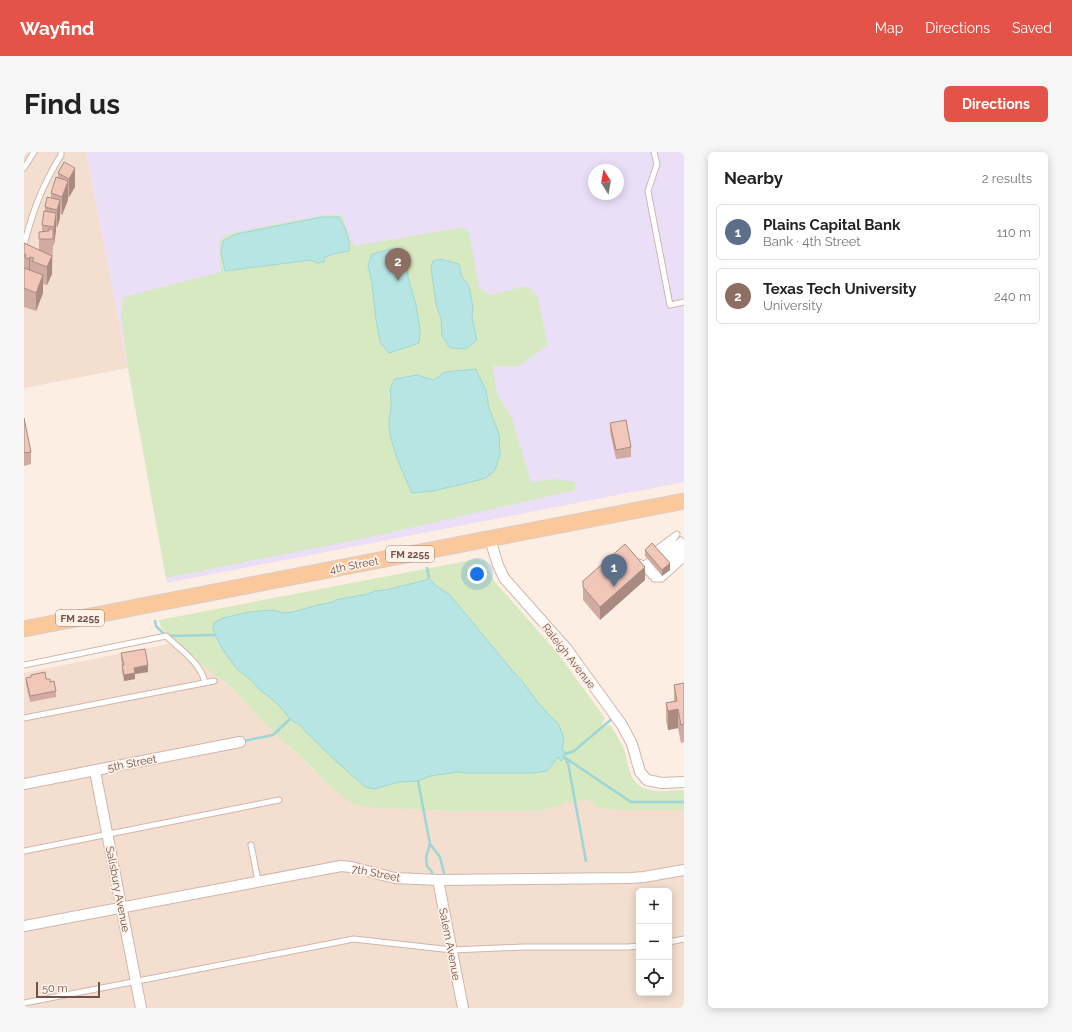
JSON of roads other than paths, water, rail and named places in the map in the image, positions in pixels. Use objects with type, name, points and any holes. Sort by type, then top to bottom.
[{"type":"main road","name":"4th Street","points":[[24,629],[684,501]]},
{"type":"street","name":"Raleigh Avenue","points":[[490,538],[498,565],[504,578],[566,648],[622,725],[632,744],[640,772],[647,780],[662,783],[684,782]]},
{"type":"street","name":"5th Street","points":[[24,784],[240,742]]},
{"type":"street","name":"Salisbury Avenue","points":[[96,771],[141,1008]]},
{"type":"street","name":"7th Street","points":[[24,926],[341,866],[395,878],[438,880],[631,878],[684,870]]},
{"type":"street","name":"Salem Avenue","points":[[438,880],[463,1008]]},
{"type":"lane","points":[[24,168],[34,152]]},
{"type":"lane","points":[[24,245],[30,221],[41,191],[61,155],[61,152]]},
{"type":"lane","points":[[654,152],[657,164],[648,191],[667,291],[670,304],[684,302]]},
{"type":"lane","points":[[661,559],[677,534]]},
{"type":"lane","points":[[661,559],[683,541]]},
{"type":"lane","points":[[661,559],[684,549]]},
{"type":"lane","points":[[661,559],[684,554]]},
{"type":"lane","points":[[653,566],[644,564],[645,569],[656,580],[662,579],[684,559]]},
{"type":"lane","points":[[645,569],[656,576],[653,566]]},
{"type":"lane","points":[[645,569],[650,570],[653,566]]},
{"type":"lane","points":[[24,665],[166,636],[196,664],[201,671],[205,683]]},
{"type":"lane","points":[[24,718],[214,681]]},
{"type":"lane","points":[[24,851],[279,800]]},
{"type":"lane","points":[[251,845],[258,881]]},
{"type":"lane","points":[[24,1003],[354,939],[452,950],[524,947],[636,946]]},
{"type":"lane","points":[[672,941],[684,939]]},
{"type":"water","points":[[322,217],[339,217],[347,233],[349,251],[333,254],[324,258],[324,262],[317,263],[311,260],[225,271],[221,253],[223,241],[236,234]]},
{"type":"water","points":[[391,249],[400,250],[407,263],[408,277],[416,305],[420,329],[419,343],[389,353],[380,342],[372,283],[368,266],[372,254]]},
{"type":"water","points":[[440,259],[459,264],[462,277],[469,286],[473,307],[472,318],[477,340],[466,349],[450,348],[442,336],[441,319],[436,304],[431,268],[433,261]]},
{"type":"water","points":[[476,369],[486,391],[489,408],[499,434],[500,455],[495,470],[486,478],[433,491],[412,493],[397,458],[389,430],[391,408],[390,390],[395,379],[417,375],[434,380],[445,372]]},
{"type":"water","points":[[429,578],[436,586],[449,594],[522,681],[539,704],[559,725],[564,738],[562,750],[566,752],[561,761],[558,757],[547,771],[533,773],[458,772],[430,776],[418,781],[399,782],[374,789],[365,787],[337,762],[301,726],[290,719],[279,705],[236,668],[223,650],[215,635],[213,627],[215,622],[223,618],[249,612],[272,610],[285,613],[293,612],[333,602],[335,600],[386,590]]},
{"type":"waterway","points":[[427,568],[429,578]]},
{"type":"waterway","points":[[155,621],[156,626],[166,636],[215,635]]},
{"type":"waterway","points":[[565,754],[574,751],[614,717]]},
{"type":"waterway","points":[[243,741],[273,735],[290,719]]},
{"type":"waterway","points":[[564,757],[631,802],[684,802]]},
{"type":"waterway","points":[[565,758],[568,763],[586,861]]},
{"type":"waterway","points":[[418,781],[430,844],[426,857],[427,866],[432,872],[432,877]]},
{"type":"waterway","points":[[430,844],[440,857],[445,877]]},
{"type":"place","name":"Texas Tech University","points":[[398,281]]},
{"type":"place","name":"Plains Capital Bank","points":[[614,587]]}]
